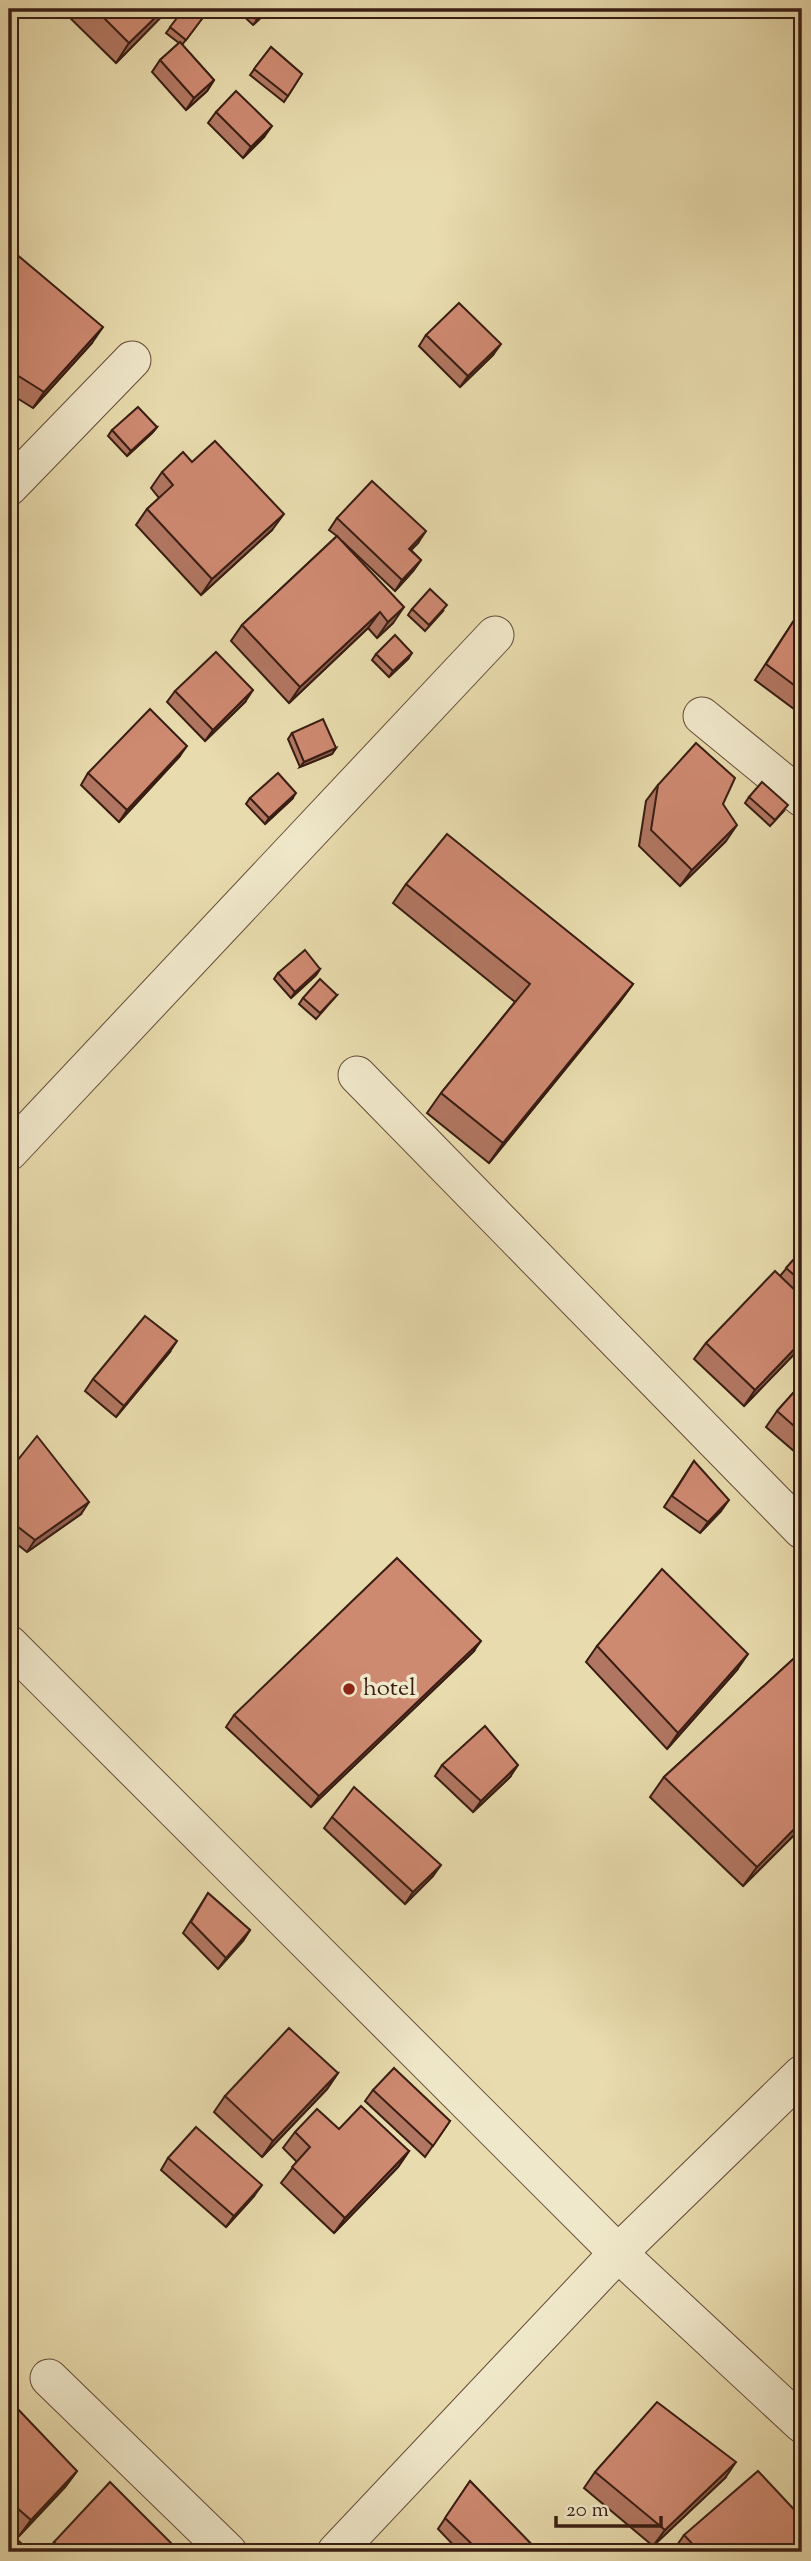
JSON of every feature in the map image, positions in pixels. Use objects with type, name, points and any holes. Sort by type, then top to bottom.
[{"type":"street","points":[[9,487],[132,360]]},
{"type":"street","points":[[9,1153],[495,635]]},
{"type":"street","points":[[702,716],[802,798]]},
{"type":"street","points":[[357,1075],[802,1530]]},
{"type":"street","points":[[9,1644],[618,2253],[802,2424]]},
{"type":"street","points":[[336,2552],[618,2253],[802,2074]]},
{"type":"street","points":[[49,2378],[228,2552]]},
{"type":"building","points":[[95,9],[164,9],[129,43]]},
{"type":"building","points":[[184,9],[203,9],[207,12],[186,40],[170,27]]},
{"type":"building","points":[[246,9],[268,9],[257,20]]},
{"type":"building","points":[[180,42],[214,80],[194,98],[160,60]]},
{"type":"building","points":[[271,47],[302,74],[288,96],[254,69]]},
{"type":"building","points":[[236,91],[272,126],[251,147],[216,112]]},
{"type":"building","points":[[9,248],[103,327],[44,392],[9,370]]},
{"type":"building","points":[[459,303],[501,344],[468,376],[426,335]]},
{"type":"building","points":[[138,407],[157,427],[131,451],[112,430]]},
{"type":"building","points":[[215,441],[284,514],[212,579],[147,509],[173,485],[162,472],[183,452],[192,462]]},
{"type":"building","points":[[372,481],[426,531],[409,549],[421,560],[402,580],[337,518]]},
{"type":"building","points":[[337,536],[404,607],[388,622],[380,612],[300,687],[242,625]]},
{"type":"building","points":[[430,589],[447,605],[429,625],[412,609]]},
{"type":"building","points":[[802,608],[802,691],[766,664]]},
{"type":"building","points":[[395,635],[412,653],[393,671],[376,654]]},
{"type":"building","points":[[216,652],[253,690],[213,730],[175,691]]},
{"type":"building","points":[[150,709],[187,746],[127,810],[88,773]]},
{"type":"building","points":[[323,719],[336,748],[304,762],[292,733]]},
{"type":"building","points":[[696,743],[735,778],[723,804],[737,825],[692,870],[651,830],[658,785]]},
{"type":"building","points":[[278,773],[296,793],[269,818],[250,798]]},
{"type":"building","points":[[762,782],[788,805],[775,820],[749,797]]},
{"type":"building","points":[[447,834],[633,984],[503,1143],[441,1093],[530,984],[406,884]]},
{"type":"building","points":[[305,950],[320,969],[295,992],[278,973]]},
{"type":"building","points":[[320,979],[337,995],[320,1013],[303,998]]},
{"type":"building","points":[[802,1250],[802,1282],[786,1268]]},
{"type":"building","points":[[775,1271],[802,1297],[802,1341],[755,1390],[706,1343]]},
{"type":"building","points":[[145,1316],[177,1341],[124,1406],[93,1379]]},
{"type":"building","points":[[802,1383],[802,1433],[777,1411]]},
{"type":"building","points":[[37,1436],[89,1502],[35,1540],[9,1520],[9,1471]]},
{"type":"building","points":[[694,1461],[729,1500],[708,1522],[672,1496]]},
{"type":"building","name":"hotel","points":[[397,1558],[481,1641],[319,1796],[234,1715]]},
{"type":"building","points":[[662,1569],[748,1654],[678,1733],[597,1646]]},
{"type":"building","points":[[802,1651],[802,1821],[757,1867],[664,1777]]},
{"type":"building","points":[[485,1726],[518,1765],[481,1801],[442,1765]]},
{"type":"building","points":[[354,1787],[441,1865],[413,1892],[332,1817]]},
{"type":"building","points":[[208,1893],[250,1930],[226,1958],[191,1922]]},
{"type":"building","points":[[289,2028],[338,2073],[273,2141],[225,2096]]},
{"type":"building","points":[[394,2068],[450,2121],[433,2146],[373,2090]]},
{"type":"building","points":[[361,2106],[409,2151],[345,2218],[292,2167],[310,2147],[295,2132],[317,2109],[339,2129]]},
{"type":"building","points":[[196,2127],[262,2185],[234,2216],[168,2158]]},
{"type":"building","points":[[657,2402],[736,2462],[665,2530],[595,2472]]},
{"type":"building","points":[[13,2404],[77,2471],[31,2520],[9,2501],[9,2408]]},
{"type":"building","points":[[758,2471],[802,2518],[802,2552],[700,2552],[684,2535]]},
{"type":"building","points":[[470,2481],[539,2552],[480,2552],[445,2518]]},
{"type":"building","points":[[110,2482],[180,2552],[65,2552],[54,2542]]},
{"type":"building","points":[[13,2536],[31,2552],[9,2552],[9,2541]]},
{"type":"place","name":"hotel","points":[[349,1689]]}]
